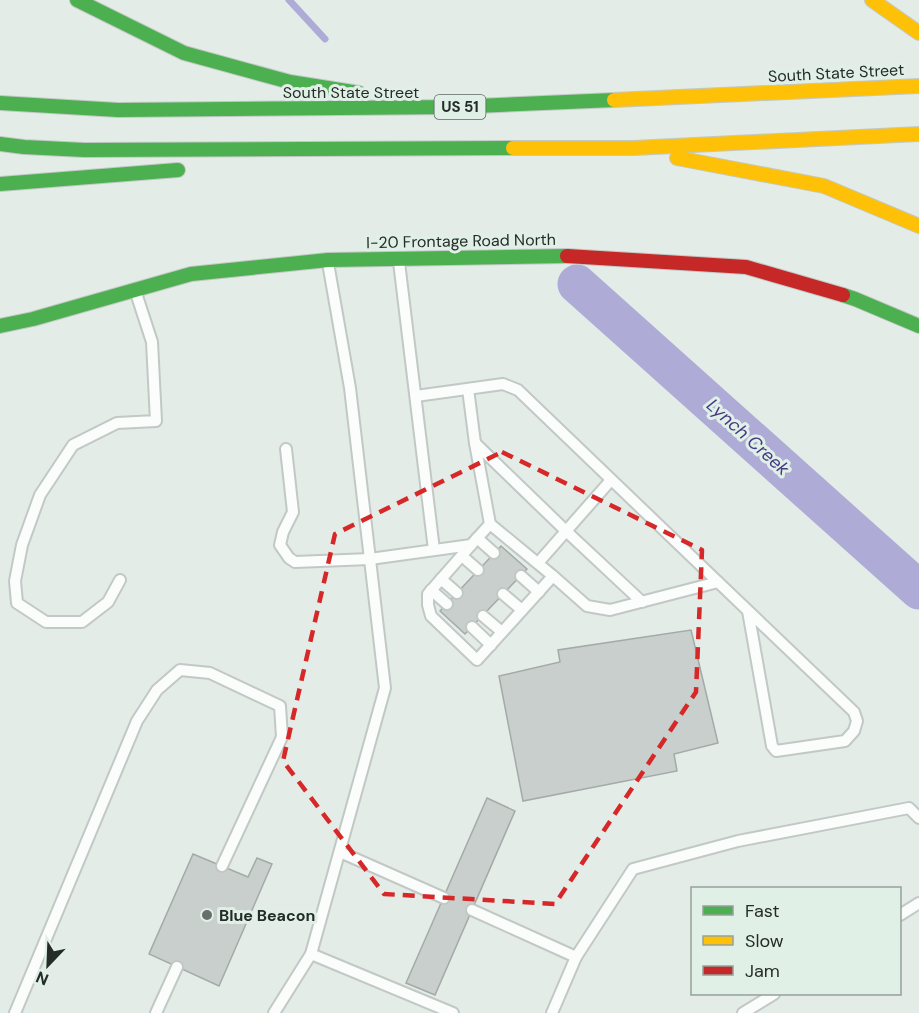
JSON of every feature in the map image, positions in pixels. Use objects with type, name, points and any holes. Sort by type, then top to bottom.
[{"type":"main road","points":[[77,0],[184,53],[290,81],[453,107]]},
{"type":"main road","points":[[872,0],[919,33]]},
{"type":"main road","name":"South State Street","points":[[0,103],[118,110],[453,107],[919,86]]},
{"type":"main road","points":[[0,144],[84,150],[634,148],[919,134]]},
{"type":"main road","points":[[257,163],[432,148]]},
{"type":"main road","points":[[634,148],[714,166],[824,186],[919,226]]},
{"type":"main road","points":[[0,184],[187,169]]},
{"type":"main road","name":"I-20 Frontage Road North","points":[[0,326],[33,319],[191,274],[328,260],[574,256],[746,267],[855,299],[919,326]]},
{"type":"lane","points":[[399,259],[434,550]]},
{"type":"lane","points":[[274,1013],[311,954],[385,688],[350,388],[328,260]]},
{"type":"lane","points":[[120,580],[108,602],[82,622],[46,622],[17,603],[15,581],[22,545],[40,495],[73,445],[117,423],[156,421],[152,342],[135,290]]},
{"type":"lane","points":[[416,396],[503,384],[518,390],[854,712],[857,721],[854,731],[845,741],[776,751],[772,746],[748,611]]},
{"type":"lane","points":[[468,389],[490,524],[587,606],[610,610],[718,582]]},
{"type":"lane","points":[[475,443],[642,602]]},
{"type":"lane","points":[[286,449],[292,512],[280,545],[289,558],[295,562],[370,559],[474,542],[494,553]]},
{"type":"lane","points":[[538,563],[611,480]]},
{"type":"lane","points":[[490,524],[428,594],[431,616],[477,660],[553,576]]},
{"type":"lane","points":[[462,556],[478,570]]},
{"type":"lane","points":[[520,576],[539,592]]},
{"type":"lane","points":[[441,579],[457,593]]},
{"type":"lane","points":[[431,590],[447,604]]},
{"type":"lane","points":[[503,594],[522,610]]},
{"type":"lane","points":[[483,616],[502,632]]},
{"type":"lane","points":[[472,627],[491,645]]},
{"type":"lane","points":[[15,1013],[137,721],[157,690],[180,670],[210,673],[280,706],[282,737],[222,866]]},
{"type":"lane","points":[[552,1013],[576,957],[633,868],[738,841],[909,808],[919,818]]},
{"type":"lane","points":[[340,852],[444,898]]},
{"type":"lane","points":[[901,914],[919,903]]},
{"type":"lane","points":[[472,910],[576,957]]},
{"type":"lane","points":[[311,954],[453,1013]]},
{"type":"lane","points":[[156,1013],[177,966]]},
{"type":"lane","points":[[743,1013],[771,995]]},
{"type":"highlighted area","points":[[502,452],[702,550],[696,692],[555,904],[384,894],[283,761],[335,534]]},
{"type":"building","points":[[501,546],[527,569],[465,634],[440,611]]},
{"type":"building","points":[[691,630],[718,743],[674,754],[677,771],[523,801],[499,676],[560,662],[558,650]]},
{"type":"building","points":[[487,798],[515,811],[435,995],[406,983]]},
{"type":"building","name":"Blue Beacon","points":[[193,854],[248,877],[257,858],[272,864],[219,986],[149,954]]},
{"type":"waterway","points":[[289,0],[325,39]]},
{"type":"waterway","name":"Lynch Creek","points":[[577,284],[919,590]]},
{"type":"traffic: fast","points":[[77,0],[184,53],[290,82],[359,93]]},
{"type":"traffic: fast","points":[[0,103],[118,110],[453,107],[614,100]]},
{"type":"traffic: fast","points":[[0,144],[84,150],[513,148]]},
{"type":"traffic: fast","points":[[0,184],[178,170]]},
{"type":"traffic: fast","points":[[0,326],[33,319],[191,274],[328,260],[567,256]]},
{"type":"traffic: fast","points":[[843,295],[919,326]]},
{"type":"traffic: slow","points":[[872,0],[919,33]]},
{"type":"traffic: slow","points":[[614,100],[919,86]]},
{"type":"traffic: slow","points":[[513,148],[634,148],[919,134]]},
{"type":"traffic: slow","points":[[677,158],[824,186],[919,226]]},
{"type":"traffic: jam","points":[[567,256],[746,267],[843,295]]},
{"type":"place","name":"Blue Beacon","points":[[207,915]]}]
